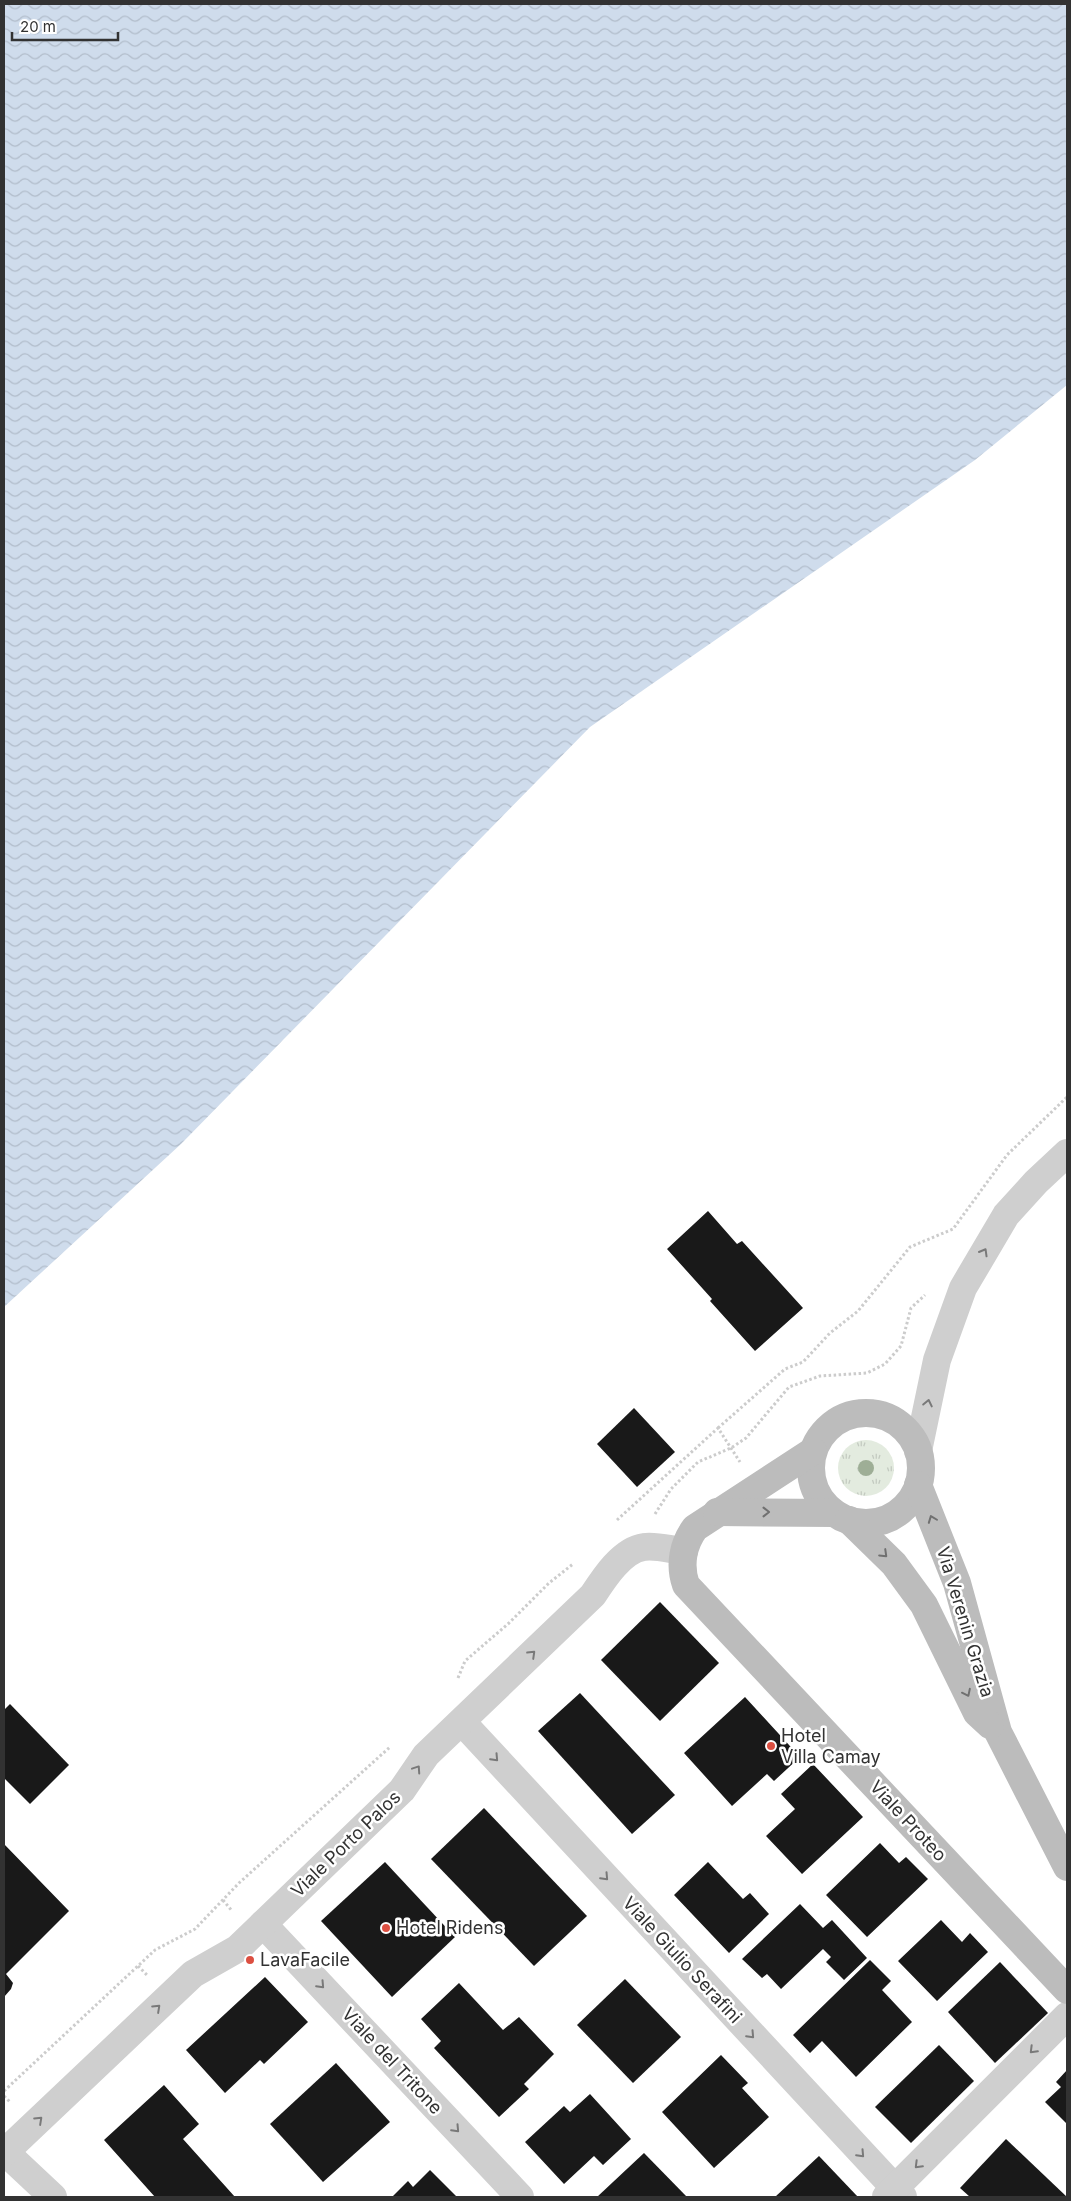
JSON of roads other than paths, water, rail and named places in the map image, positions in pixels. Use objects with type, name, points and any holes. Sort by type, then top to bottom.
[{"type":"street","points":[[918,1451],[937,1360],[963,1288],[1006,1215],[1036,1182],[1067,1153]]},
{"type":"street","points":[[717,1512],[841,1517],[866,1523],[883,1520],[898,1513],[910,1500],[918,1485],[921,1468],[918,1451],[910,1435],[898,1424],[883,1415],[866,1413],[849,1415],[821,1435],[813,1451],[810,1468],[813,1485],[821,1500],[841,1517]]},
{"type":"street","name":"Viale Proteo","points":[[813,1451],[695,1528],[686,1539],[684,1551],[682,1573],[686,1585],[1067,1990]]},
{"type":"street","name":"Via Verenin Grazia","points":[[918,1485],[957,1583],[998,1732],[1067,1868]]},
{"type":"street","name":"Via Verenin Grazia","points":[[841,1517],[894,1564],[924,1604],[977,1713],[998,1732]]},
{"type":"street","name":"Viale Porto Palos","points":[[4,2153],[193,1974],[237,1949],[402,1790],[426,1755],[593,1595],[608,1572],[626,1556],[644,1547],[684,1551]]},
{"type":"street","name":"Viale Giulio Serafini","points":[[462,1722],[894,2195]]},
{"type":"street","name":"Viale del Tritone","points":[[263,1924],[520,2197]]},
{"type":"street","points":[[894,2195],[1067,2016]]},
{"type":"street","points":[[4,2153],[53,2197]]},
{"type":"water","points":[[4,4],[1067,4],[1067,385],[975,460],[590,727],[181,1144],[4,1307]]},
{"type":"place","name":"Hotel Villa Camay","points":[[771,1746]]},
{"type":"place","name":"Hotel Ridens","points":[[386,1928]]},
{"type":"place","name":"LavaFacile","points":[[250,1960]]}]
